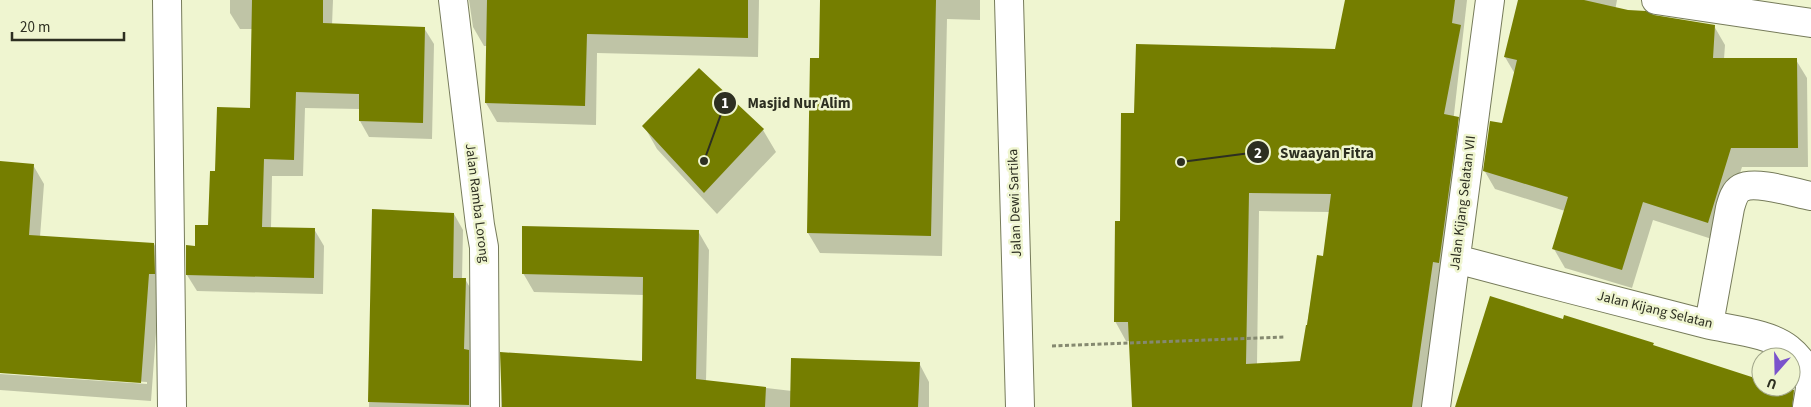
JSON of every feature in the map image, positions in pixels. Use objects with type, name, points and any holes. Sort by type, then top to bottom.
[{"type":"street","points":[[167,0],[172,407]]},
{"type":"street","name":"Jalan Ramba Lorong","points":[[453,0],[484,247],[485,407]]},
{"type":"street","name":"Jalan Dewi Sartika","points":[[1009,0],[1020,407]]},
{"type":"street","name":"Jalan Kijang Selatan VII","points":[[1436,407],[1490,0]]},
{"type":"street","points":[[1656,0],[1811,24]]},
{"type":"street","points":[[1709,324],[1732,198],[1737,191],[1742,187],[1758,185],[1811,196]]},
{"type":"street","name":"Jalan Kijang Selatan","points":[[1456,259],[1760,336],[1789,348],[1800,360],[1810,381],[1807,407]]},
{"type":"path","points":[[1019,347],[1285,337]]},
{"type":"building","points":[[252,0],[323,0],[323,23],[425,27],[423,123],[359,121],[359,94],[296,92],[294,160],[264,159],[262,227],[315,228],[314,278],[186,275],[186,245],[195,246],[195,225],[208,225],[210,171],[215,171],[217,107],[250,108]]},
{"type":"building","points":[[487,0],[748,0],[748,38],[587,34],[585,106],[485,103]]},
{"type":"building","points":[[820,0],[936,0],[931,236],[807,233],[810,58],[819,58]]},
{"type":"building","points":[[1345,0],[1455,0],[1452,23],[1461,25],[1444,114],[1459,117],[1439,263],[1433,262],[1412,407],[1132,407],[1128,322],[1114,322],[1115,221],[1120,221],[1121,113],[1134,113],[1136,44],[1335,49]],"holes":[[[1249,193],[1331,194],[1323,256],[1317,255],[1300,361],[1246,364]]]},
{"type":"building","points":[[1518,0],[1584,0],[1628,10],[1646,11],[1654,15],[1715,25],[1713,58],[1797,58],[1798,148],[1731,148],[1708,223],[1643,202],[1622,270],[1552,249],[1568,197],[1483,171],[1490,121],[1502,123],[1517,60],[1504,57]]},
{"type":"building","points":[[699,68],[764,129],[704,193],[642,126]]},
{"type":"building","points":[[0,161],[34,164],[29,235],[154,243],[155,274],[149,274],[141,383],[0,373]]},
{"type":"building","points":[[372,209],[454,213],[453,278],[466,278],[464,349],[469,350],[469,405],[368,402]]},
{"type":"building","points":[[522,226],[699,230],[696,379],[766,387],[765,407],[502,407],[500,352],[642,361],[643,277],[522,274]]},
{"type":"building","points":[[1490,296],[1563,319],[1564,315],[1654,343],[1653,345],[1751,377],[1751,397],[1793,397],[1792,407],[1455,407]]},
{"type":"building","points":[[791,358],[920,362],[918,407],[790,407]]},
{"type":"place","name":"Masjid Nur Alim","points":[[704,161]]},
{"type":"place","name":"Swaayan Fitra","points":[[1181,162]]}]
